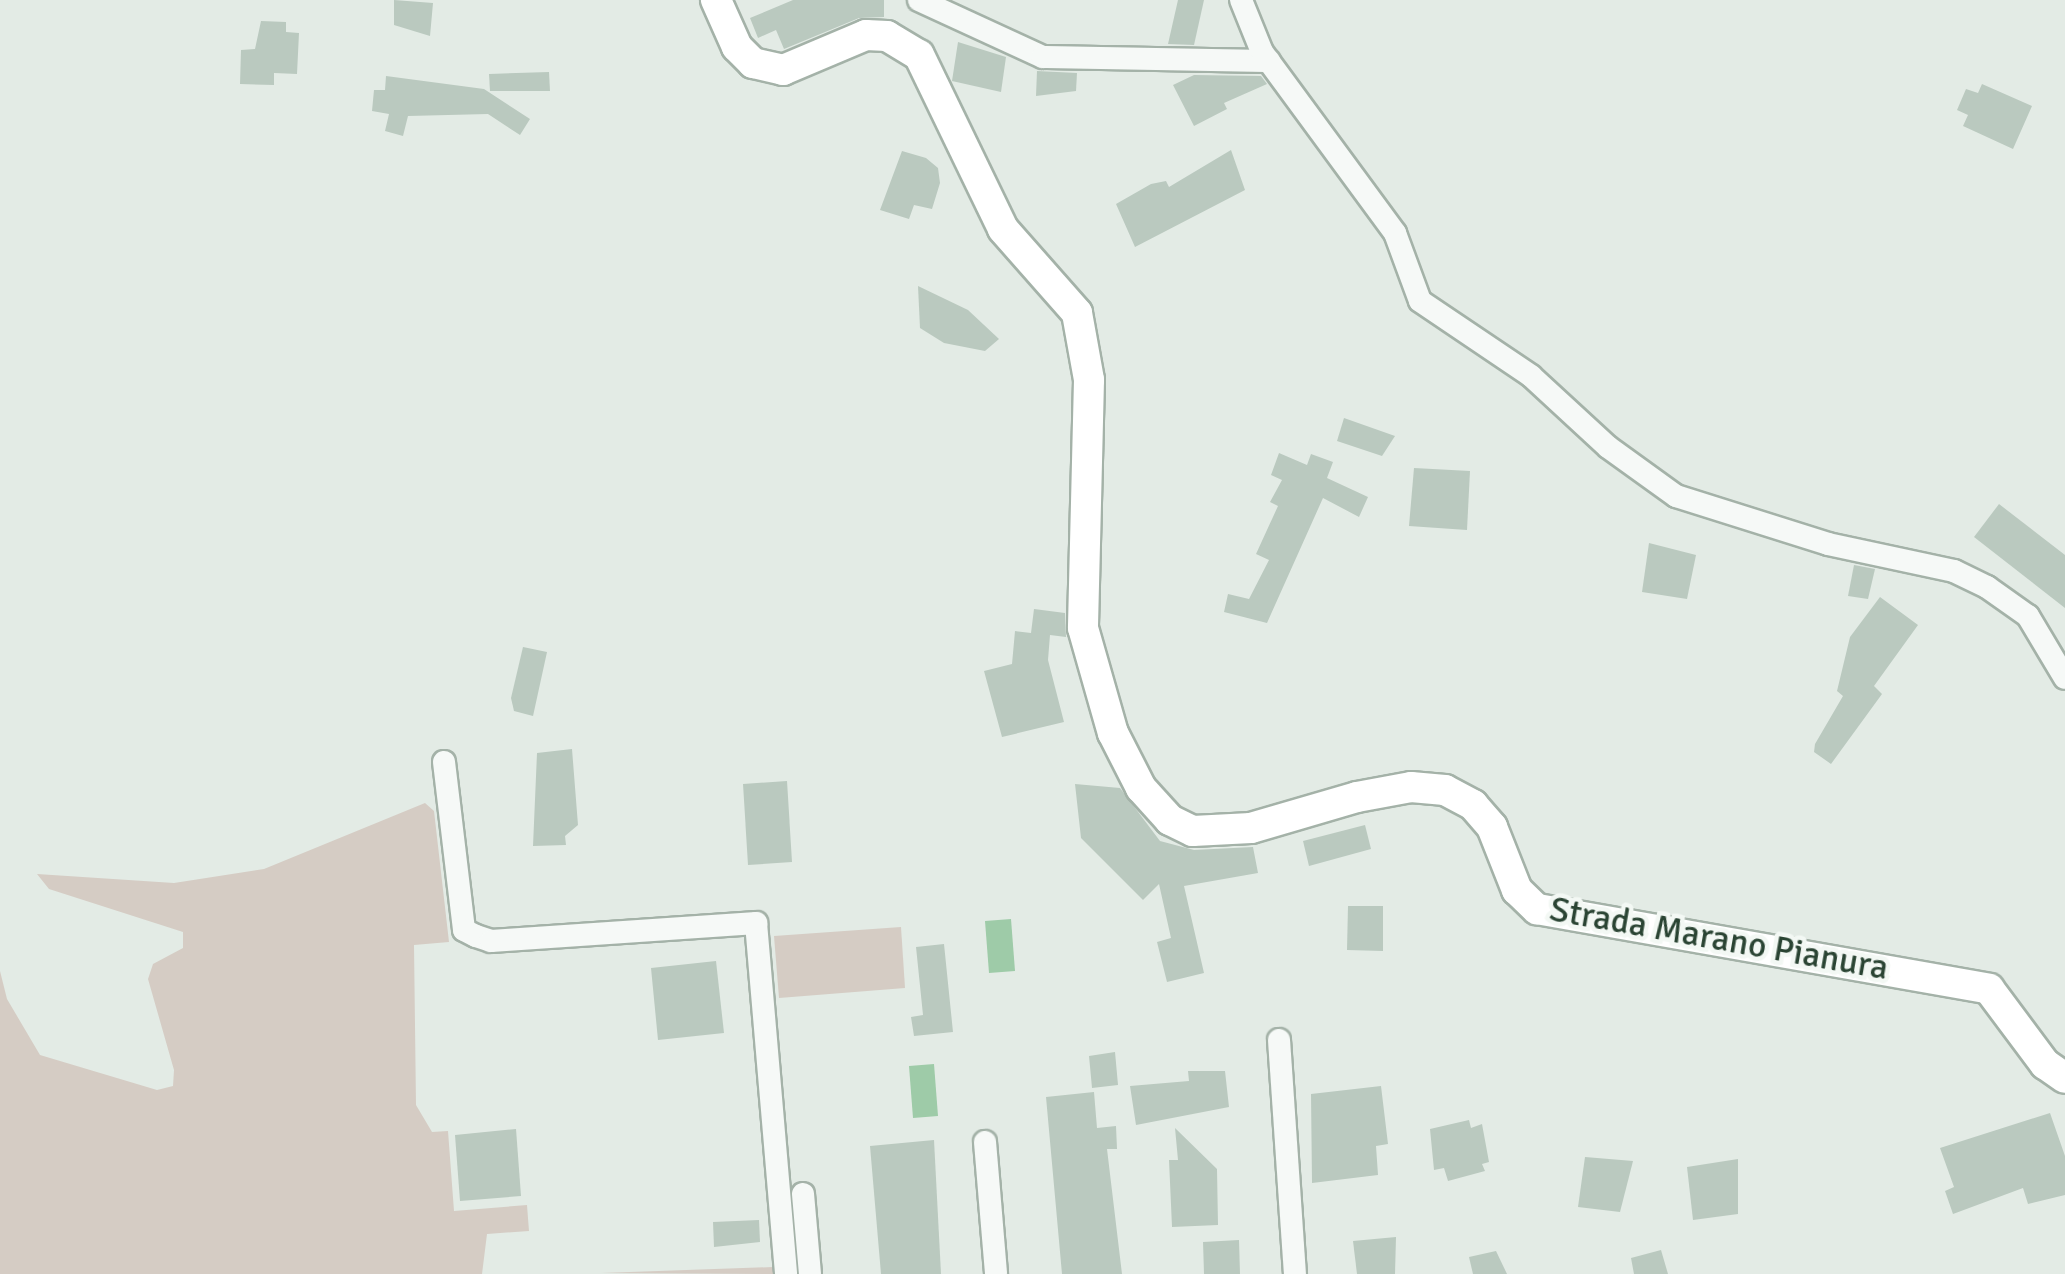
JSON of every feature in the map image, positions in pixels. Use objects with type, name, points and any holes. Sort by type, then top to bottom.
[{"type":"street","points":[[919,0],[1043,57],[1269,61]]},
{"type":"street","points":[[1241,0],[1269,61],[1395,234],[1420,301],[1532,376],[1608,447],[1676,496],[1828,544],[1954,571],[1987,587],[2028,616],[2063,667]]},
{"type":"street","name":"Strada Marano Pianura","points":[[721,1],[737,47],[754,63],[782,70],[866,35],[887,36],[919,55],[1003,229],[1077,312],[1090,380],[1083,628],[1113,733],[1141,788],[1170,820],[1192,831],[1251,828],[1374,794],[1410,787],[1444,790],[1473,804],[1492,827],[1517,890],[1537,909],[1989,989],[2045,1064],[2065,1078]]},
{"type":"street","points":[[444,762],[464,930],[491,941],[756,922],[786,1274]]},
{"type":"street","points":[[1279,1040],[1295,1274]]},
{"type":"street","points":[[985,1142],[996,1274]]},
{"type":"street","points":[[803,1194],[810,1274]]},
{"type":"shaded area","points":[[425,803],[434,811],[449,942],[414,945],[416,1105],[432,1132],[448,1131],[454,1211],[527,1205],[529,1231],[487,1234],[482,1274],[0,1274],[0,971],[7,999],[40,1055],[157,1090],[173,1086],[174,1070],[148,979],[153,964],[183,948],[183,932],[49,889],[37,874],[174,883],[264,869]]},
{"type":"shaded area","points":[[1011,919],[1015,971],[989,973],[985,921]]},
{"type":"shaded area","points":[[901,927],[905,988],[779,998],[774,936]]},
{"type":"shaded area","points":[[934,1064],[938,1116],[913,1118],[909,1066]]},
{"type":"shaded area","points":[[773,1267],[780,1274],[601,1273]]},
{"type":"building","points":[[394,0],[433,3],[430,36],[394,25]]},
{"type":"building","points":[[793,0],[884,0],[884,17],[859,18],[784,49],[776,30],[758,38],[750,18]]},
{"type":"building","points":[[1178,0],[1204,0],[1194,45],[1168,44]]},
{"type":"building","points":[[261,21],[286,22],[286,32],[299,33],[297,74],[274,73],[274,85],[240,84],[241,50],[255,49]]},
{"type":"building","points":[[958,42],[1006,57],[1001,92],[952,81]]},
{"type":"building","points":[[1037,71],[1077,73],[1076,91],[1036,96]]},
{"type":"building","points":[[549,72],[550,91],[490,91],[489,74]]},
{"type":"building","points":[[1194,75],[1261,76],[1267,84],[1224,103],[1227,109],[1194,126],[1173,85]]},
{"type":"building","points":[[386,76],[484,89],[530,119],[520,135],[488,114],[408,116],[403,136],[385,131],[389,114],[372,111],[374,90],[385,90]]},
{"type":"building","points":[[1982,84],[2032,106],[2013,149],[1963,126],[1968,115],[1957,110],[1966,89],[1978,93]]},
{"type":"building","points":[[1231,150],[1245,190],[1135,247],[1116,204],[1151,184],[1166,181],[1169,187]]},
{"type":"building","points":[[902,151],[926,158],[938,168],[940,183],[932,209],[914,205],[909,219],[880,210]]},
{"type":"building","points":[[918,286],[968,310],[999,339],[985,351],[944,343],[920,328]]},
{"type":"building","points":[[1344,418],[1395,436],[1382,456],[1337,441]]},
{"type":"building","points":[[1279,453],[1307,465],[1311,454],[1333,462],[1327,478],[1368,497],[1359,517],[1323,498],[1267,623],[1224,612],[1228,594],[1249,599],[1269,560],[1256,554],[1278,506],[1270,502],[1282,480],[1271,475]]},
{"type":"building","points":[[1414,468],[1470,471],[1467,530],[1409,526]]},
{"type":"building","points":[[1999,504],[2065,555],[2065,608],[1974,537]]},
{"type":"building","points":[[1649,543],[1696,555],[1687,599],[1642,592]]},
{"type":"building","points":[[1854,565],[1875,569],[1868,599],[1848,596]]},
{"type":"building","points":[[1880,597],[1918,625],[1874,686],[1882,694],[1831,764],[1814,752],[1815,744],[1843,696],[1837,691],[1850,637]]},
{"type":"building","points":[[1034,609],[1065,613],[1066,637],[1050,635],[1048,660],[1064,722],[1002,737],[984,671],[1012,664],[1015,631],[1031,633]]},
{"type":"building","points":[[523,647],[547,652],[533,716],[514,711],[511,698]]},
{"type":"building","points":[[572,749],[578,825],[565,836],[566,845],[533,846],[537,753]]},
{"type":"building","points":[[787,781],[792,862],[748,865],[743,784]]},
{"type":"building","points":[[1075,784],[1120,788],[1160,841],[1194,850],[1253,847],[1258,873],[1184,886],[1204,973],[1167,982],[1157,942],[1171,938],[1159,884],[1143,900],[1081,838]]},
{"type":"building","points":[[1365,825],[1371,849],[1309,866],[1303,841]]},
{"type":"building","points":[[1348,906],[1383,906],[1383,951],[1347,950]]},
{"type":"building","points":[[944,944],[953,1032],[914,1036],[911,1017],[923,1015],[916,947]]},
{"type":"building","points":[[716,961],[724,1033],[658,1040],[651,968]]},
{"type":"building","points":[[1115,1052],[1118,1085],[1092,1088],[1089,1056]]},
{"type":"building","points":[[1188,1071],[1225,1071],[1229,1107],[1136,1125],[1130,1086],[1189,1081]]},
{"type":"building","points":[[1381,1086],[1388,1144],[1376,1146],[1378,1175],[1312,1183],[1311,1094]]},
{"type":"building","points":[[1094,1092],[1097,1128],[1116,1126],[1117,1149],[1107,1149],[1122,1274],[1062,1274],[1046,1097]]},
{"type":"building","points":[[2050,1113],[2065,1156],[2065,1195],[2028,1204],[2023,1188],[1953,1214],[1945,1191],[1954,1187],[1940,1148]]},
{"type":"building","points":[[1469,1120],[1471,1128],[1482,1124],[1489,1162],[1482,1164],[1485,1171],[1448,1181],[1444,1168],[1434,1170],[1430,1129]]},
{"type":"building","points":[[1175,1128],[1217,1169],[1218,1225],[1172,1227],[1169,1160],[1178,1160]]},
{"type":"building","points":[[516,1129],[521,1196],[460,1201],[455,1135]]},
{"type":"building","points":[[934,1140],[941,1274],[881,1274],[870,1146]]},
{"type":"building","points":[[1585,1157],[1633,1161],[1620,1212],[1578,1207]]},
{"type":"building","points":[[1738,1159],[1738,1214],[1693,1220],[1687,1167]]},
{"type":"building","points":[[759,1220],[760,1242],[714,1247],[713,1222]]},
{"type":"building","points":[[1396,1237],[1395,1274],[1357,1274],[1353,1241]]},
{"type":"building","points":[[1239,1240],[1240,1274],[1204,1274],[1203,1242]]},
{"type":"building","points":[[1661,1250],[1668,1274],[1634,1274],[1631,1258]]},
{"type":"building","points":[[1496,1251],[1507,1274],[1473,1274],[1469,1257]]}]
